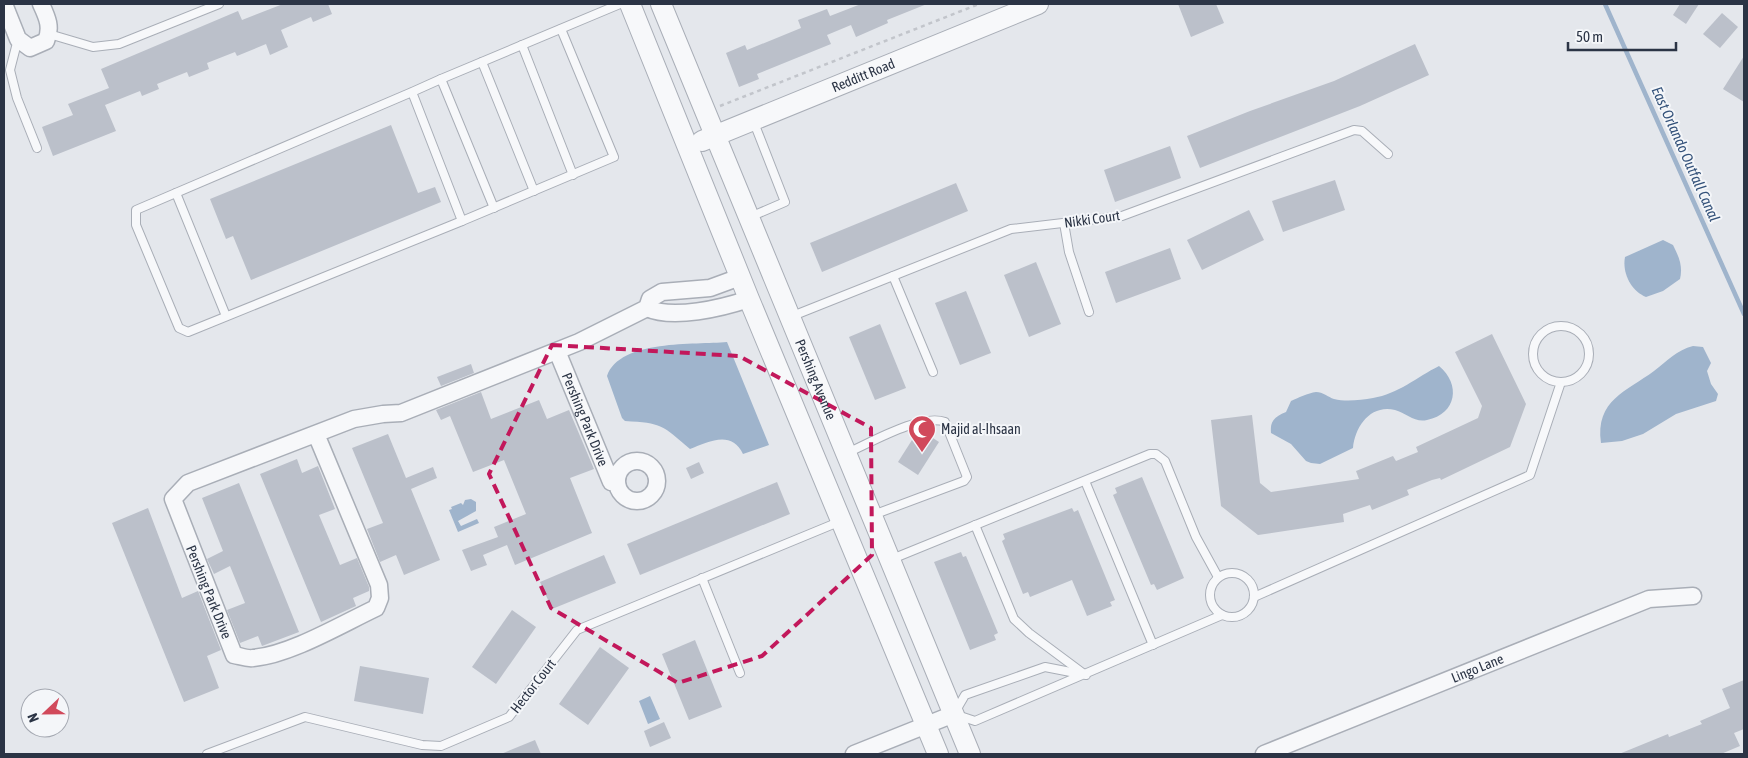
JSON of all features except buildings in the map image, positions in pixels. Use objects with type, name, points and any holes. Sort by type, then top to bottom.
[{"type":"street","points":[[4,4],[18,39],[30,48],[46,41],[50,34],[50,26],[41,4]]},
{"type":"street","name":"Pershing Avenue","points":[[630,4],[749,299],[938,754]]},
{"type":"street","name":"Pershing Avenue","points":[[661,4],[788,317],[970,754]]},
{"type":"street","name":"Redditt Road","points":[[688,147],[1038,4]]},
{"type":"street","name":"Pershing Park Drive","points":[[316,434],[379,585],[380,598],[376,608],[288,649],[267,656],[250,658],[234,655],[173,500],[188,483],[316,434],[354,420],[383,414],[401,413],[557,351],[647,308],[650,299],[662,292],[710,288],[740,277]]},
{"type":"street","points":[[692,291],[692,312]]},
{"type":"street","points":[[647,308],[655,312],[692,312],[724,307],[749,299]]},
{"type":"street","name":"Pershing Park Drive","points":[[557,351],[611,482],[617,479]]},
{"type":"street","name":"Lingo Lane","points":[[1264,754],[1649,599],[1693,596]]},
{"type":"street","points":[[854,754],[954,714]]},
{"type":"lane","points":[[50,34],[93,47],[119,44],[219,4]]},
{"type":"lane","points":[[561,29],[614,157],[494,208],[188,332],[178,328],[136,225],[136,210],[441,79],[620,4]]},
{"type":"lane","points":[[18,39],[10,70],[17,98],[37,148]]},
{"type":"lane","points":[[522,45],[573,175]]},
{"type":"lane","points":[[482,62],[534,191]]},
{"type":"lane","points":[[441,79],[494,208]]},
{"type":"lane","points":[[412,92],[462,221]]},
{"type":"lane","points":[[748,218],[785,202],[753,120]]},
{"type":"lane","name":"Nikki Court","points":[[788,317],[1011,229],[1122,216],[1354,130],[1362,131],[1388,154]]},
{"type":"lane","points":[[176,193],[226,316]]},
{"type":"lane","points":[[1064,223],[1069,252],[1090,312]]},
{"type":"lane","points":[[893,276],[933,372]]},
{"type":"lane","points":[[1564,325],[1581,334],[1589,351],[1585,369],[1570,380],[1561,382],[1544,376],[1537,370],[1532,352],[1539,335],[1555,326],[1564,325]]},
{"type":"lane","points":[[1254,597],[1530,475],[1561,382]]},
{"type":"lane","points":[[845,454],[922,421],[940,420],[945,422],[967,477],[964,481],[871,516]]},
{"type":"lane","points":[[890,560],[1150,454],[1156,454],[1165,461],[1196,537],[1218,577]]},
{"type":"lane","points":[[1085,481],[1152,645]]},
{"type":"lane","name":"Hector Court","points":[[207,754],[305,717],[422,745],[442,746],[510,717],[577,630],[841,520]]},
{"type":"lane","points":[[975,525],[1014,619],[1029,633],[1086,675]]},
{"type":"lane","points":[[1086,675],[1046,667],[965,695],[954,714],[975,721],[1086,675],[1222,615],[1236,617],[1243,614],[1252,604],[1254,597],[1251,583],[1239,574],[1224,574],[1218,577],[1210,590],[1212,605],[1222,615]]},
{"type":"lane","points":[[702,578],[740,673]]},
{"type":"path","points":[[715,98],[718,107],[979,4]]},
{"type":"highlighted area","points":[[552,345],[739,356],[871,428],[872,555],[762,656],[678,683],[551,608],[489,474]]},
{"type":"water","points":[[1663,240],[1673,245],[1677,254],[1681,266],[1680,279],[1663,291],[1646,297],[1636,290],[1629,281],[1624,263],[1625,257]]},
{"type":"water","points":[[727,342],[769,445],[743,454],[733,442],[726,440],[712,441],[690,449],[661,427],[654,424],[625,421],[622,418],[607,376],[615,364],[627,356],[642,350],[660,346]]},
{"type":"water","points":[[1693,346],[1703,347],[1711,363],[1707,371],[1711,384],[1718,394],[1716,401],[1676,414],[1643,434],[1622,441],[1601,443],[1600,428],[1603,416],[1615,398],[1677,353]]},
{"type":"water","points":[[1439,366],[1451,381],[1453,389],[1450,405],[1445,412],[1437,417],[1423,421],[1395,410],[1379,410],[1366,418],[1361,425],[1354,440],[1353,448],[1320,464],[1306,461],[1291,444],[1271,433],[1271,425],[1274,420],[1286,412],[1291,401],[1310,393],[1321,393],[1339,400],[1373,398],[1391,393]]},
{"type":"water","points":[[471,499],[476,502],[476,511],[458,521],[461,526],[477,519],[479,523],[458,532],[449,510],[452,509],[451,507],[461,503],[463,505],[465,500]]},
{"type":"water","points":[[650,696],[660,719],[648,724],[639,701]]},
{"type":"waterway","name":"East Orlando Outfall Canal","points":[[1605,4],[1744,314]]},
{"type":"place","name":"Majid al-Ihsaan","points":[[922,453]]}]
